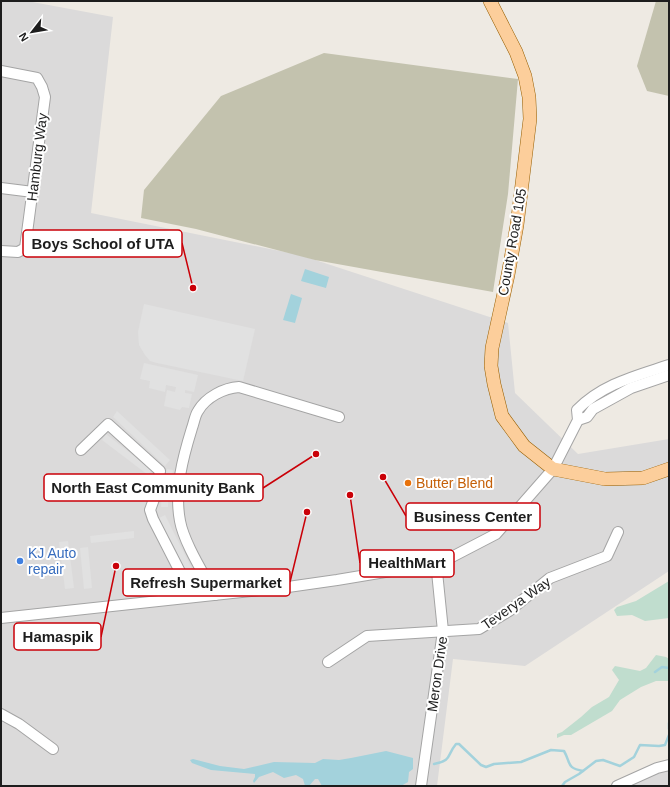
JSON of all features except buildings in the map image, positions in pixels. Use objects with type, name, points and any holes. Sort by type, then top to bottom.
[{"type":"main road","name":"County Road 105","points":[[490,1],[516,52],[529,97],[530,119],[517,225],[492,348],[491,366],[502,416],[524,446],[553,469]]},
{"type":"main road","points":[[553,469],[605,480],[643,478],[669,468]]},
{"type":"street","name":"Hamburg Way","points":[[1,71],[37,78],[45,97],[25,248],[18,252],[1,251]]},
{"type":"street","points":[[1,188],[33,192]]},
{"type":"street","points":[[1,618],[337,580],[446,560],[464,552],[496,534],[553,469],[578,420],[577,410],[587,400],[602,390],[625,379],[669,365]]},
{"type":"street","points":[[578,420],[587,417],[593,409],[631,388],[669,375]]},
{"type":"street","points":[[215,595],[185,537],[180,521],[178,496],[185,452],[198,411],[209,399],[218,393],[229,388],[239,387],[339,417]]},
{"type":"street","points":[[81,450],[108,424],[160,471],[157,491],[150,510],[153,519],[193,597]]},
{"type":"street","name":"Teverya Way","points":[[328,662],[367,636],[479,629],[509,611],[550,578],[607,556],[618,532]]},
{"type":"street","name":"Meron Drive","points":[[421,786],[443,631],[436,562]]},
{"type":"street","points":[[1,714],[19,724],[53,749]]},
{"type":"street","points":[[617,786],[657,768],[669,765]]},
{"type":"shaded area","points":[[1,1],[27,1],[113,17],[91,213],[300,255],[508,323],[515,393],[578,454],[669,439],[669,571],[525,666],[453,659],[437,786],[1,786]]},
{"type":"shaded area","points":[[656,1],[669,1],[669,96],[647,91],[637,66]]},
{"type":"shaded area","points":[[324,53],[518,79],[508,194],[493,292],[315,260],[196,229],[141,218],[144,190],[221,96]]},
{"type":"shaded area","points":[[144,304],[255,329],[243,381],[150,361],[139,345],[138,332]]},
{"type":"shaded area","points":[[144,363],[198,375],[194,392],[185,390],[185,393],[192,394],[189,408],[182,407],[180,410],[164,406],[167,390],[175,392],[176,387],[166,385],[165,392],[149,388],[150,381],[140,379]]},
{"type":"shaded area","points":[[117,411],[170,460],[165,466],[113,417]]},
{"type":"shaded area","points":[[106,434],[152,470],[148,475],[102,440]]},
{"type":"shaded area","points":[[167,469],[173,470],[169,488],[168,507],[161,507],[162,488]]},
{"type":"shaded area","points":[[165,515],[197,579],[191,583],[159,518]]},
{"type":"shaded area","points":[[134,531],[134,538],[91,543],[90,536]]},
{"type":"shaded area","points":[[68,541],[74,588],[65,589],[59,542]]},
{"type":"shaded area","points":[[88,547],[92,588],[84,589],[80,548]]},
{"type":"shaded area","points":[[669,581],[669,618],[645,621],[632,615],[617,616],[614,610],[617,607],[636,601]]},
{"type":"shaded area","points":[[656,655],[669,659],[669,681],[656,681],[641,687],[620,700],[612,711],[571,735],[564,735],[557,738],[557,734],[562,732],[592,707],[609,697],[619,680],[612,670],[615,666],[640,671],[646,668]]},
{"type":"shaded area","points":[[669,766],[669,786],[615,786]]},
{"type":"water","points":[[305,269],[329,277],[326,288],[301,281]]},
{"type":"water","points":[[291,294],[302,298],[295,323],[283,320]]},
{"type":"water","points":[[386,751],[413,758],[413,769],[409,772],[408,782],[401,786],[322,786],[318,779],[315,779],[309,786],[305,786],[303,779],[296,775],[284,778],[273,772],[259,777],[254,783],[253,781],[255,774],[211,770],[192,763],[190,760],[193,759],[220,766],[244,769],[274,762],[315,763],[323,759],[339,760]]},
{"type":"waterway","points":[[655,672],[662,667],[669,668]]},
{"type":"waterway","points":[[669,723],[669,729]]},
{"type":"waterway","points":[[562,786],[565,782],[579,774],[596,761],[603,760],[620,766],[634,757],[640,745],[665,745],[669,735]]},
{"type":"waterway","points":[[434,764],[447,759],[456,744],[459,744],[481,765],[486,767],[494,764],[521,762],[551,750],[564,751],[571,767],[583,771]]},
{"type":"place","name":"Boys School of UTA","points":[[193,288]]},
{"type":"place","name":"North East Community Bank","points":[[316,454]]},
{"type":"place","name":"Business Center","points":[[383,477]]},
{"type":"place","name":"Butter Blend","points":[[408,483]]},
{"type":"place","name":"HealthMart","points":[[350,495]]},
{"type":"place","name":"Refresh Supermarket","points":[[307,512]]},
{"type":"place","name":"KJ Auto repair","points":[[20,561]]},
{"type":"place","name":"Hamaspik","points":[[116,566]]}]
